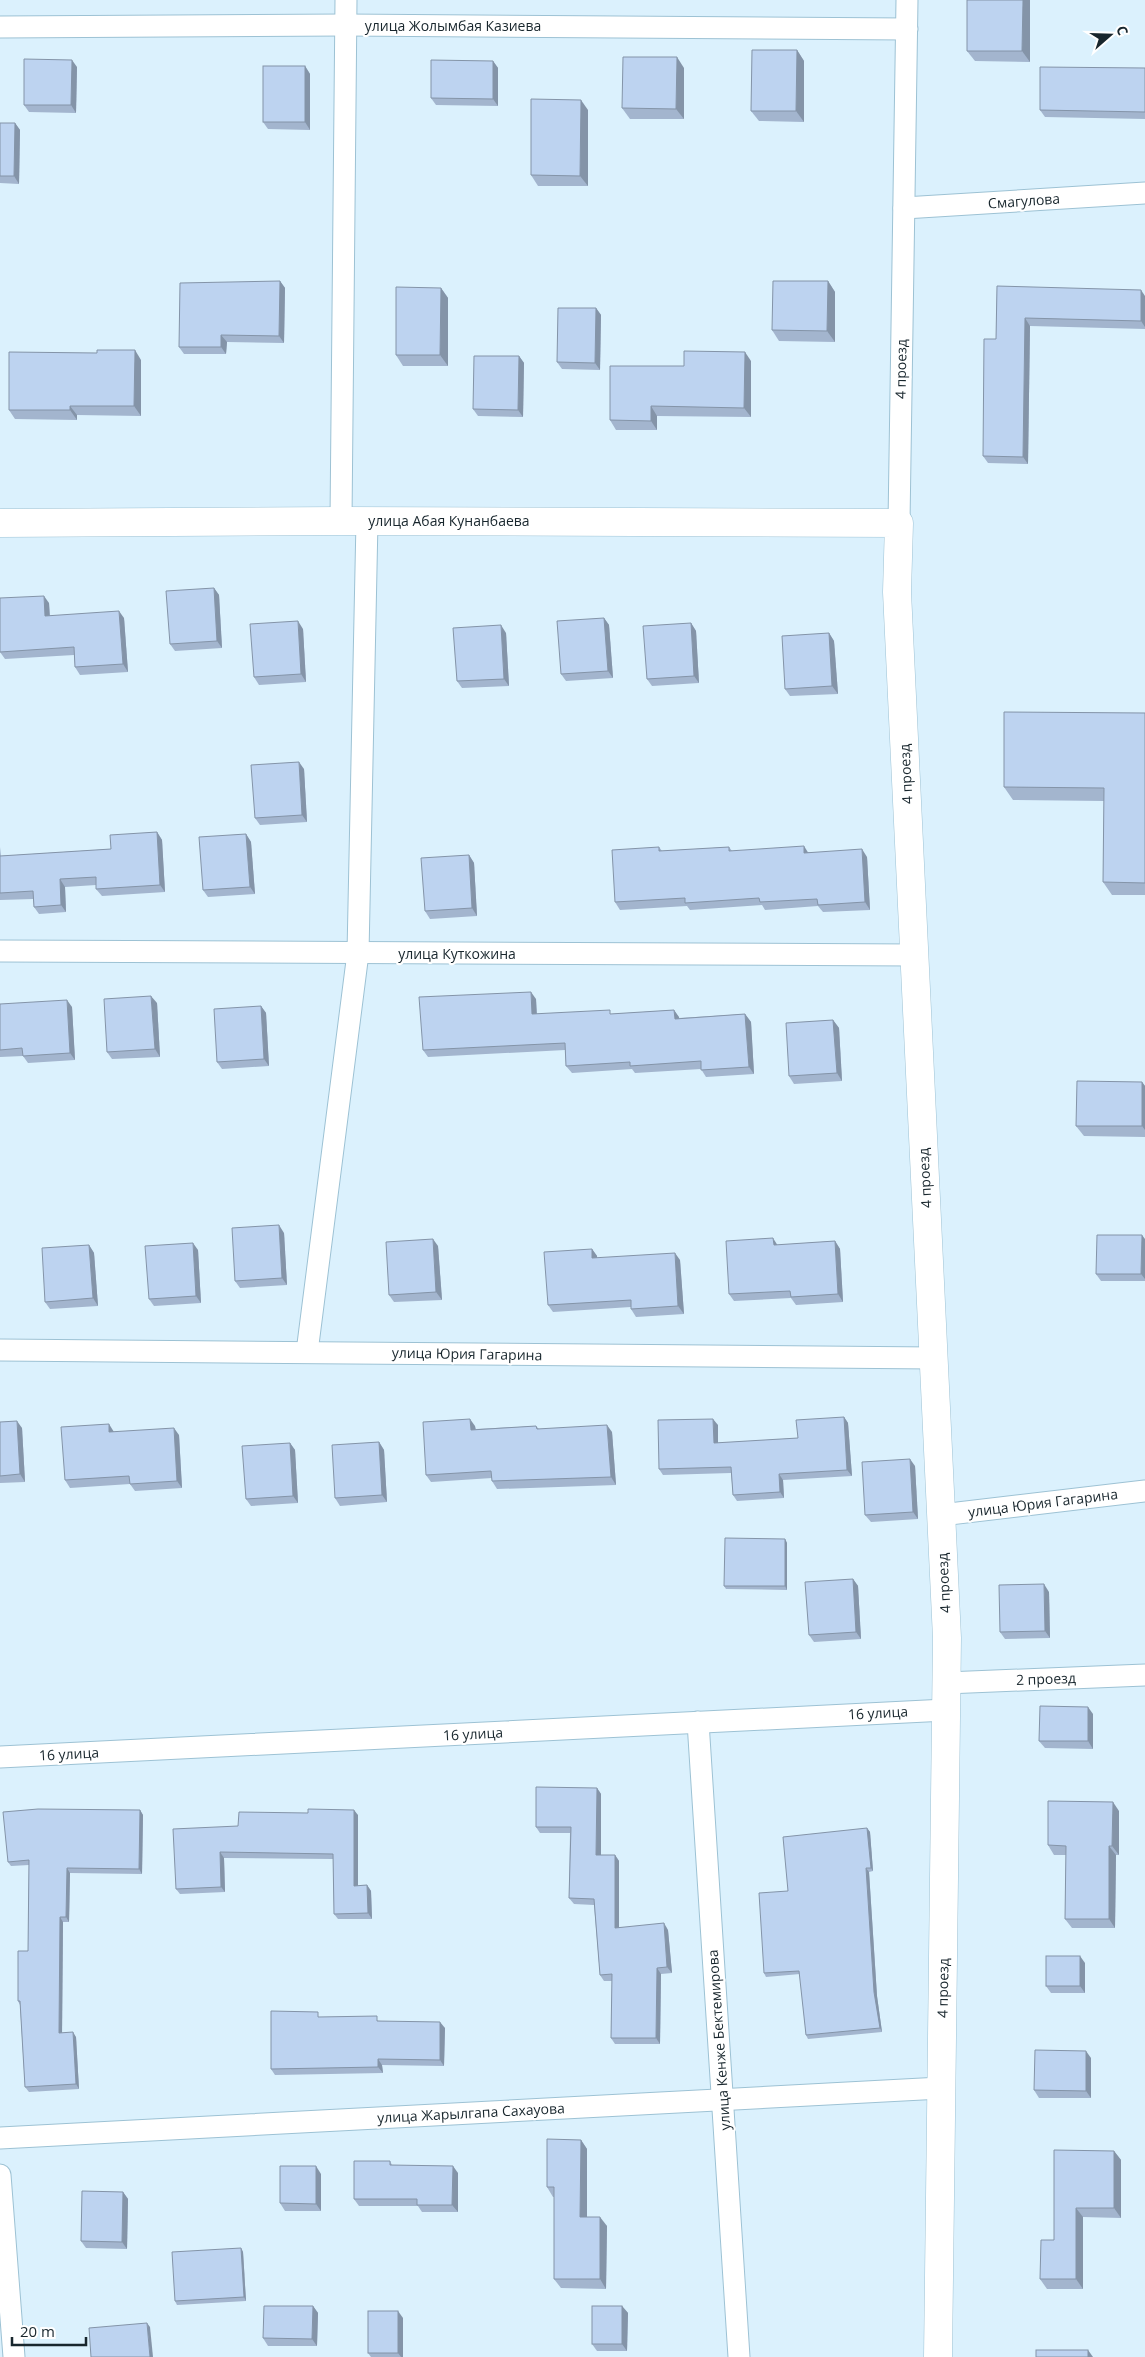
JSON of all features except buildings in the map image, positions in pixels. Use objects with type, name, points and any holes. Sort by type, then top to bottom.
[{"type":"street","points":[[307,1352],[358,953],[346,0]]},
{"type":"street","name":"4 проезд","points":[[907,0],[897,592],[947,1638],[938,2357]]},
{"type":"street","name":"улица Жолымбая Казиева","points":[[0,27],[346,25],[907,29]]},
{"type":"street","name":"Смагулова","points":[[904,208],[1145,193]]},
{"type":"street","name":"улица Абая Кунанбаева","points":[[0,523],[354,521],[899,523]]},
{"type":"street","name":"улица Куткожина","points":[[0,951],[914,955]]},
{"type":"street","name":"улица Юрия Гагарина","points":[[0,1350],[934,1358]]},
{"type":"street","name":"улица Юрия Гагарина","points":[[941,1515],[1145,1491]]},
{"type":"street","name":"2 проезд","points":[[946,1683],[1145,1675]]},
{"type":"street","name":"16 улица","points":[[0,1758],[946,1710]]},
{"type":"street","name":"улица Кенже Бектемирова","points":[[698,1722],[739,2357]]},
{"type":"street","name":"улица Жарылгапа Сахауова","points":[[0,2138],[941,2088]]},
{"type":"street","points":[[0,2175],[14,2357]]}]
